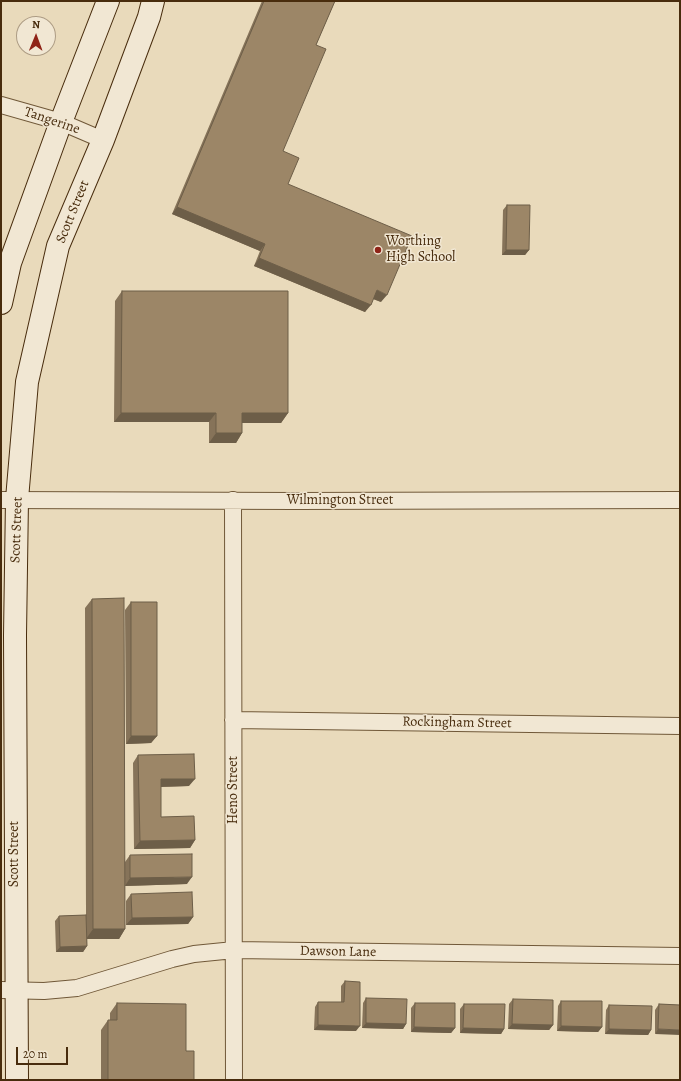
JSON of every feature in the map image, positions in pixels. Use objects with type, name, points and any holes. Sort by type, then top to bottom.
[{"type":"main road","points":[[1,303],[10,263],[61,122],[108,1]]},
{"type":"main road","name":"Scott Street","points":[[17,1080],[9,990],[8,745],[15,635],[9,500],[27,382],[51,271],[58,246],[103,140],[149,17],[153,1]]},
{"type":"street","name":"Tangerine","points":[[1,105],[61,122],[103,140]]},
{"type":"street","name":"Wilmington Street","points":[[9,500],[680,500]]},
{"type":"street","name":"Heno Street","points":[[233,500],[234,1080]]},
{"type":"street","name":"Rockingham Street","points":[[233,720],[680,726]]},
{"type":"street","name":"Dawson Lane","points":[[9,990],[77,988],[172,959],[194,954],[234,950],[680,956]]},
{"type":"building","points":[[264,1],[335,1],[316,45],[326,49],[283,151],[299,158],[288,184],[412,236],[387,295],[377,290],[371,305],[259,258],[265,244],[177,207]]},
{"type":"building","points":[[507,205],[530,205],[529,250],[506,250]]},
{"type":"building","points":[[122,291],[288,291],[288,413],[242,413],[242,433],[216,433],[216,413],[121,413]]},
{"type":"building","points":[[124,598],[125,929],[93,929],[92,599]]},
{"type":"building","points":[[131,602],[157,602],[157,736],[131,736]]},
{"type":"building","points":[[194,754],[195,779],[161,779],[161,817],[194,816],[195,840],[140,841],[138,755]]},
{"type":"building","points":[[192,854],[192,877],[130,878],[130,855]]},
{"type":"building","points":[[192,892],[193,917],[132,918],[131,894]]},
{"type":"building","points":[[86,915],[87,946],[60,947],[59,916]]},
{"type":"building","points":[[345,981],[360,982],[360,1026],[318,1025],[318,1002],[344,1002]]},
{"type":"building","points":[[366,998],[407,999],[406,1024],[366,1023]]},
{"type":"building","points":[[513,999],[553,1000],[553,1025],[512,1024]]},
{"type":"building","points":[[561,1001],[602,1001],[602,1027],[561,1026]]},
{"type":"building","points":[[117,1003],[186,1004],[186,1051],[194,1051],[194,1080],[108,1080],[108,1020],[117,1020]]},
{"type":"building","points":[[415,1003],[455,1003],[455,1028],[414,1027]]},
{"type":"building","points":[[464,1004],[505,1004],[504,1029],[463,1028]]},
{"type":"building","points":[[659,1004],[680,1005],[680,1030],[658,1029]]},
{"type":"building","points":[[609,1005],[652,1006],[651,1030],[609,1029]]},
{"type":"place","name":"Worthing High School","points":[[378,250]]}]
